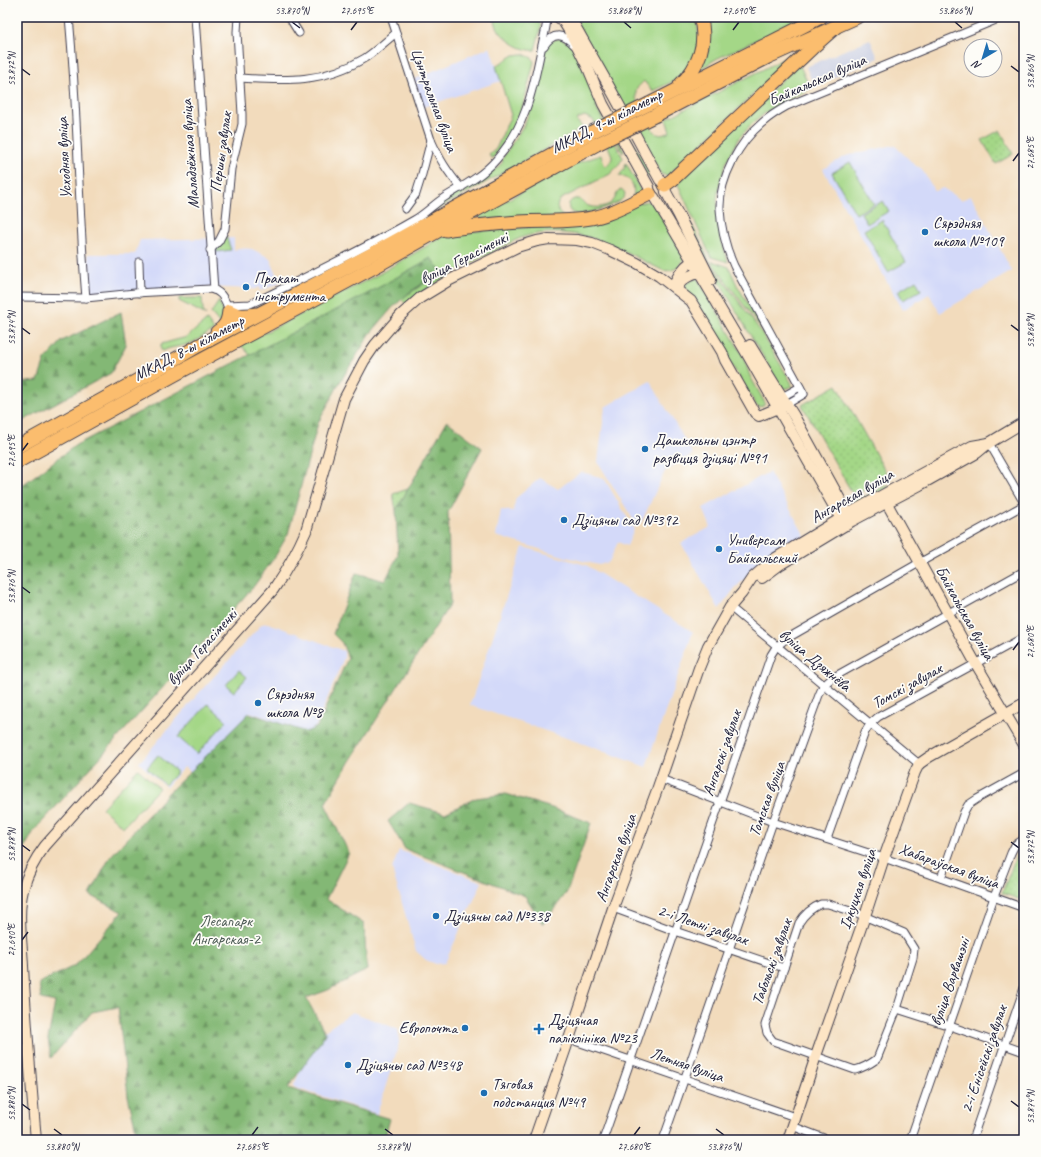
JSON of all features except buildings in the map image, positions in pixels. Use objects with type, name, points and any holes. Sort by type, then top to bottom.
[{"type":"highway","points":[[669,94],[689,76],[700,58],[703,43],[703,31],[700,17]]},
{"type":"highway","name":"МКАД, 9-ы кіламетр","points":[[652,109],[669,94],[821,17]]},
{"type":"highway","name":"МКАД, 9-ы кіламетр","points":[[375,259],[594,138],[652,109],[857,17]]},
{"type":"highway","points":[[664,186],[839,24]]},
{"type":"highway","name":"МКАД, 9-ы кіламетр","points":[[375,259],[436,232],[594,138]]},
{"type":"highway","points":[[436,232],[472,226],[519,222],[574,221],[612,212],[651,193]]},
{"type":"highway","name":"МКАД, 8-ы кіламетр","points":[[17,447],[258,313],[375,259]]},
{"type":"highway","name":"МКАД, 8-ы кіламетр","points":[[17,462],[154,386],[375,259]]},
{"type":"highway","points":[[198,346],[224,327],[228,318],[228,308],[244,316],[258,313]]},
{"type":"main road","points":[[558,17],[563,21],[579,50],[603,104],[651,193],[692,261],[702,271]]},
{"type":"main road","points":[[570,17],[664,186],[678,214],[702,271],[730,326],[747,354],[782,403],[845,519]]},
{"type":"main road","points":[[651,193],[652,182],[654,181],[664,186]]},
{"type":"main road","points":[[651,193],[660,198],[665,195],[664,186]]},
{"type":"main road","name":"Байкальская вуліца","points":[[537,241],[566,239],[592,243],[637,263],[659,276],[691,301],[722,352],[725,360],[756,413],[759,416],[782,403]]},
{"type":"main road","name":"вуліца Герасіменкі","points":[[36,1140],[26,1016],[20,913],[23,891],[32,865],[45,846],[259,607],[284,574],[306,531],[344,399],[354,379],[375,345],[401,315],[420,298],[484,262],[517,247],[537,241]]},
{"type":"main road","points":[[674,288],[679,273],[692,261]]},
{"type":"main road","points":[[674,288],[687,276],[702,271]]},
{"type":"main road","points":[[659,276],[668,276],[679,273]]},
{"type":"main road","name":"Ангарская вуліца","points":[[534,1140],[613,908],[661,779],[699,668],[708,646],[730,607],[752,578],[774,559],[884,499],[972,446],[990,442],[1024,422]]},
{"type":"main road","name":"Байкальская вуліца","points":[[884,499],[976,664],[1024,745]]},
{"type":"main road","points":[[919,764],[928,757],[1024,703]]},
{"type":"main road","name":"Іркуцкая вуліца","points":[[788,1140],[884,858],[919,764]]},
{"type":"street","name":"Усходняя вуліца","points":[[69,17],[74,65],[83,264],[86,298]]},
{"type":"street","name":"Маладзёжная вуліца","points":[[195,17],[210,250],[214,290]]},
{"type":"street","name":"Першы завулак","points":[[210,250],[219,241],[225,229],[231,169],[242,124],[237,32],[238,17]]},
{"type":"street","points":[[288,17],[299,33]]},
{"type":"street","name":"Цэнтральная вуліца","points":[[391,17],[431,140],[438,157],[461,188]]},
{"type":"street","points":[[17,297],[86,298],[203,289],[214,290],[220,293],[228,308],[250,304],[414,220],[487,170],[497,159],[519,127],[529,99],[547,27],[547,17]]},
{"type":"street","name":"Байкальская вуліца","points":[[782,403],[804,394],[743,284],[727,250],[722,232],[720,208],[721,193],[724,179],[736,154],[748,137],[760,124],[787,106],[1003,17]]},
{"type":"street","points":[[240,78],[287,80],[316,78],[330,74],[365,58],[396,33]]},
{"type":"street","points":[[541,49],[547,40],[558,35],[567,38],[579,50]]},
{"type":"street","points":[[405,209],[416,194],[431,140]]},
{"type":"street","points":[[139,262],[140,293]]},
{"type":"street","name":"Байкальская вуліца","points":[[782,403],[800,387]]},
{"type":"street","points":[[990,442],[1024,504]]},
{"type":"street","name":"Ангарскі завулак","points":[[603,1140],[771,655],[776,647],[786,639],[1024,504]]},
{"type":"street","points":[[823,686],[832,678],[1024,571]]},
{"type":"street","name":"вуліца Дзяжнёва","points":[[730,607],[776,647],[919,764]]},
{"type":"street","name":"Томскі завулак","points":[[827,839],[870,724],[878,717],[1024,637]]},
{"type":"street","name":"Томская вуліца","points":[[663,1140],[773,822],[823,686]]},
{"type":"street","points":[[941,878],[964,812],[968,806],[977,799],[1024,773]]},
{"type":"street","name":"Хабараўская вуліца","points":[[661,779],[773,822],[884,858],[1024,908]]},
{"type":"street","name":"вуліца Варвашэні","points":[[910,1140],[994,897],[1015,845],[1024,839]]},
{"type":"street","name":"Табольскі завулак","points":[[821,904],[828,904],[865,916],[904,933],[914,949],[913,958],[897,1009],[877,1059],[861,1069],[855,1070],[772,1041],[767,1033],[765,1025],[799,923],[804,915],[811,908],[821,904]]},
{"type":"street","name":"2-і Летні завулак","points":[[613,908],[784,968]]},
{"type":"street","name":"2-і Енісейскі завулак","points":[[972,1140],[1024,988]]},
{"type":"street","points":[[897,1009],[1024,1052]]},
{"type":"street","name":"Летняя вуліца","points":[[569,1039],[684,1079],[794,1122],[829,1140]]},
{"type":"shaded area","points":[[870,39],[878,58],[814,86],[806,67]]},
{"type":"shaded area","points":[[490,47],[501,81],[423,107],[414,79]]},
{"type":"shaded area","name":"Сярэдняя школа №109","points":[[894,145],[916,166],[921,168],[935,191],[943,188],[961,200],[971,196],[1012,271],[940,313],[929,294],[903,310],[823,169],[846,156]]},
{"type":"shaded area","points":[[234,238],[234,250],[239,248],[252,249],[270,258],[280,283],[260,291],[259,287],[255,289],[208,287],[91,294],[88,254],[135,254],[140,240]]},
{"type":"shaded area","name":"Дашкольны цэнтр развіцця дзіцяці №91","points":[[650,381],[693,454],[665,471],[641,523],[634,521],[598,462],[605,407]]},
{"type":"shaded area","name":"Дзіцячы сад №392","points":[[581,472],[604,478],[634,529],[627,546],[618,542],[609,562],[599,565],[566,557],[496,536],[501,510],[513,511],[516,498],[540,478],[558,489]]},
{"type":"shaded area","points":[[769,472],[805,536],[748,576],[736,587],[719,609],[681,543],[709,528],[710,525],[703,508]]},
{"type":"shaded area","points":[[523,547],[586,565],[693,632],[646,767],[470,705]]},
{"type":"shaded area","name":"Сярэдняя школа №8","points":[[268,623],[344,651],[344,658],[316,726],[305,732],[250,712],[190,772],[184,767],[166,787],[139,763],[198,694],[262,624]]},
{"type":"shaded area","name":"Дзіцячы сад №338","points":[[399,850],[482,882],[445,963],[436,964],[426,960],[416,951],[392,869]]},
{"type":"shaded area","name":"Дзіцячы сад №348","points":[[352,1012],[398,1029],[399,1043],[377,1114],[293,1087],[316,1037]]},
{"type":"green space","points":[[494,17],[540,17],[541,19],[539,23],[541,26],[535,50],[520,48],[507,39],[496,25]]},
{"type":"green space","points":[[573,17],[697,17],[699,47],[685,71],[674,81],[652,91],[644,81],[636,89],[636,98],[653,130],[663,135],[670,132],[666,119],[798,52],[667,176],[661,174]]},
{"type":"green space","points":[[703,17],[805,17],[716,59],[700,69]]},
{"type":"green space","points":[[560,38],[571,45],[575,51],[599,105],[624,151],[623,153],[597,106],[595,106],[623,158],[617,167],[610,174],[561,199],[557,207],[564,218],[480,219],[479,216],[481,214],[572,165],[601,155],[605,167],[609,164],[612,157],[607,144],[593,120],[584,116],[576,120],[583,128],[420,219],[448,197],[484,177],[503,162],[502,159],[524,125],[535,98],[546,46],[548,42]]},
{"type":"green space","points":[[523,54],[532,58],[534,62],[522,109],[511,132],[494,157],[491,158],[489,155],[496,149],[511,115],[496,66],[514,55]]},
{"type":"green space","points":[[799,64],[808,83],[813,87],[779,104],[753,123],[739,138],[726,163],[718,190],[717,200],[721,239],[728,262],[711,257],[676,180]]},
{"type":"green space","points":[[1000,130],[1013,154],[996,164],[982,140]]},
{"type":"green space","points":[[628,135],[652,174],[650,177],[648,177],[625,137]]},
{"type":"green space","points":[[850,162],[874,204],[856,214],[832,173]]},
{"type":"green space","points":[[626,163],[642,193],[633,196],[634,188],[631,182],[626,178],[619,176]]},
{"type":"green space","points":[[621,189],[625,194],[623,198],[599,210],[576,214],[571,212],[569,209],[569,203],[576,199],[591,207],[608,205],[613,201]]},
{"type":"green space","points":[[647,201],[656,207],[684,257],[681,264],[673,270],[662,270],[618,248],[595,239],[560,233],[535,234],[518,239],[474,261],[435,284],[406,304],[401,299],[441,272],[431,258],[359,299],[250,355],[241,345],[379,274],[432,242],[451,233],[571,224]]},
{"type":"green space","points":[[883,201],[889,211],[867,224],[861,213]]},
{"type":"green space","points":[[686,212],[711,264],[760,330],[792,386],[785,389],[781,386],[706,257],[683,213]]},
{"type":"green space","points":[[882,220],[906,262],[888,272],[864,230]]},
{"type":"green space","points":[[226,236],[231,250],[216,252],[221,240]]},
{"type":"green space","points":[[431,258],[441,272],[410,292],[392,308],[370,334],[340,382],[318,423],[288,534],[276,555],[254,586],[34,831],[17,861],[17,489],[76,445],[367,294]]},
{"type":"green space","points":[[712,261],[729,267],[737,285],[781,359],[762,329]]},
{"type":"green space","points":[[696,278],[742,354],[750,376],[765,403],[762,406],[758,407],[756,405],[687,291],[685,284]]},
{"type":"green space","points":[[916,280],[921,290],[903,300],[898,291]]},
{"type":"green space","points":[[179,298],[202,298],[203,311],[206,315],[179,301]]},
{"type":"green space","points":[[219,301],[223,312],[221,325],[211,313]]},
{"type":"green space","points":[[121,312],[126,345],[111,373],[17,424],[17,383],[38,381],[45,360],[62,341]]},
{"type":"green space","points":[[207,320],[214,330],[189,344],[163,351],[161,350],[161,344],[187,337]]},
{"type":"green space","points":[[837,385],[888,476],[854,496],[802,405]]},
{"type":"green space","name":"Лесапарк Ангарская-2","points":[[447,421],[482,448],[448,512],[450,604],[350,761],[325,804],[349,853],[326,899],[364,924],[367,970],[328,990],[306,998],[326,1034],[288,1088],[390,1119],[384,1140],[132,1140],[136,1130],[128,1096],[118,1007],[92,1012],[51,1058],[48,1039],[55,1002],[41,999],[39,983],[76,965],[122,912],[90,895],[110,857],[169,792],[249,713],[306,732],[317,727],[348,658],[342,643],[333,634],[356,573],[385,581],[398,555],[396,510]]},
{"type":"green space","points":[[888,484],[889,487],[860,503],[851,502],[845,497],[862,498]]},
{"type":"green space","points":[[408,489],[396,510],[393,494]]},
{"type":"green space","points":[[239,670],[247,677],[234,692],[226,685]]},
{"type":"green space","points":[[208,704],[227,721],[197,754],[178,737]]},
{"type":"green space","points":[[158,755],[177,772],[165,785],[147,768]]},
{"type":"green space","points":[[138,769],[159,788],[123,827],[102,808]]},
{"type":"green space","points":[[506,794],[552,808],[591,823],[567,892],[543,924],[525,896],[405,849],[388,821],[409,803],[445,813],[476,798]]},
{"type":"green space","points":[[1024,844],[1024,901],[1002,893],[1020,846]]},
{"type":"place","name":"Сярэдняя школа №109","points":[[925,232]]},
{"type":"place","name":"Пракат інструмента","points":[[246,287]]},
{"type":"place","name":"Дашкольны цэнтр развіцця дзіцяці №91","points":[[645,449]]},
{"type":"place","name":"Дзіцячы сад №392","points":[[564,520]]},
{"type":"place","name":"Универсам Байкальский","points":[[719,549]]},
{"type":"place","name":"Сярэдняя школа №8","points":[[258,703]]},
{"type":"place","name":"Дзіцячы сад №338","points":[[436,916]]},
{"type":"place","name":"Европочта","points":[[465,1028]]},
{"type":"place","name":"Дзіцячая паліклініка №23","points":[[539,1029]]},
{"type":"place","name":"Дзіцячы сад №348","points":[[348,1065]]},
{"type":"place","name":"Тяговая подстанция №49","points":[[484,1093]]}]
